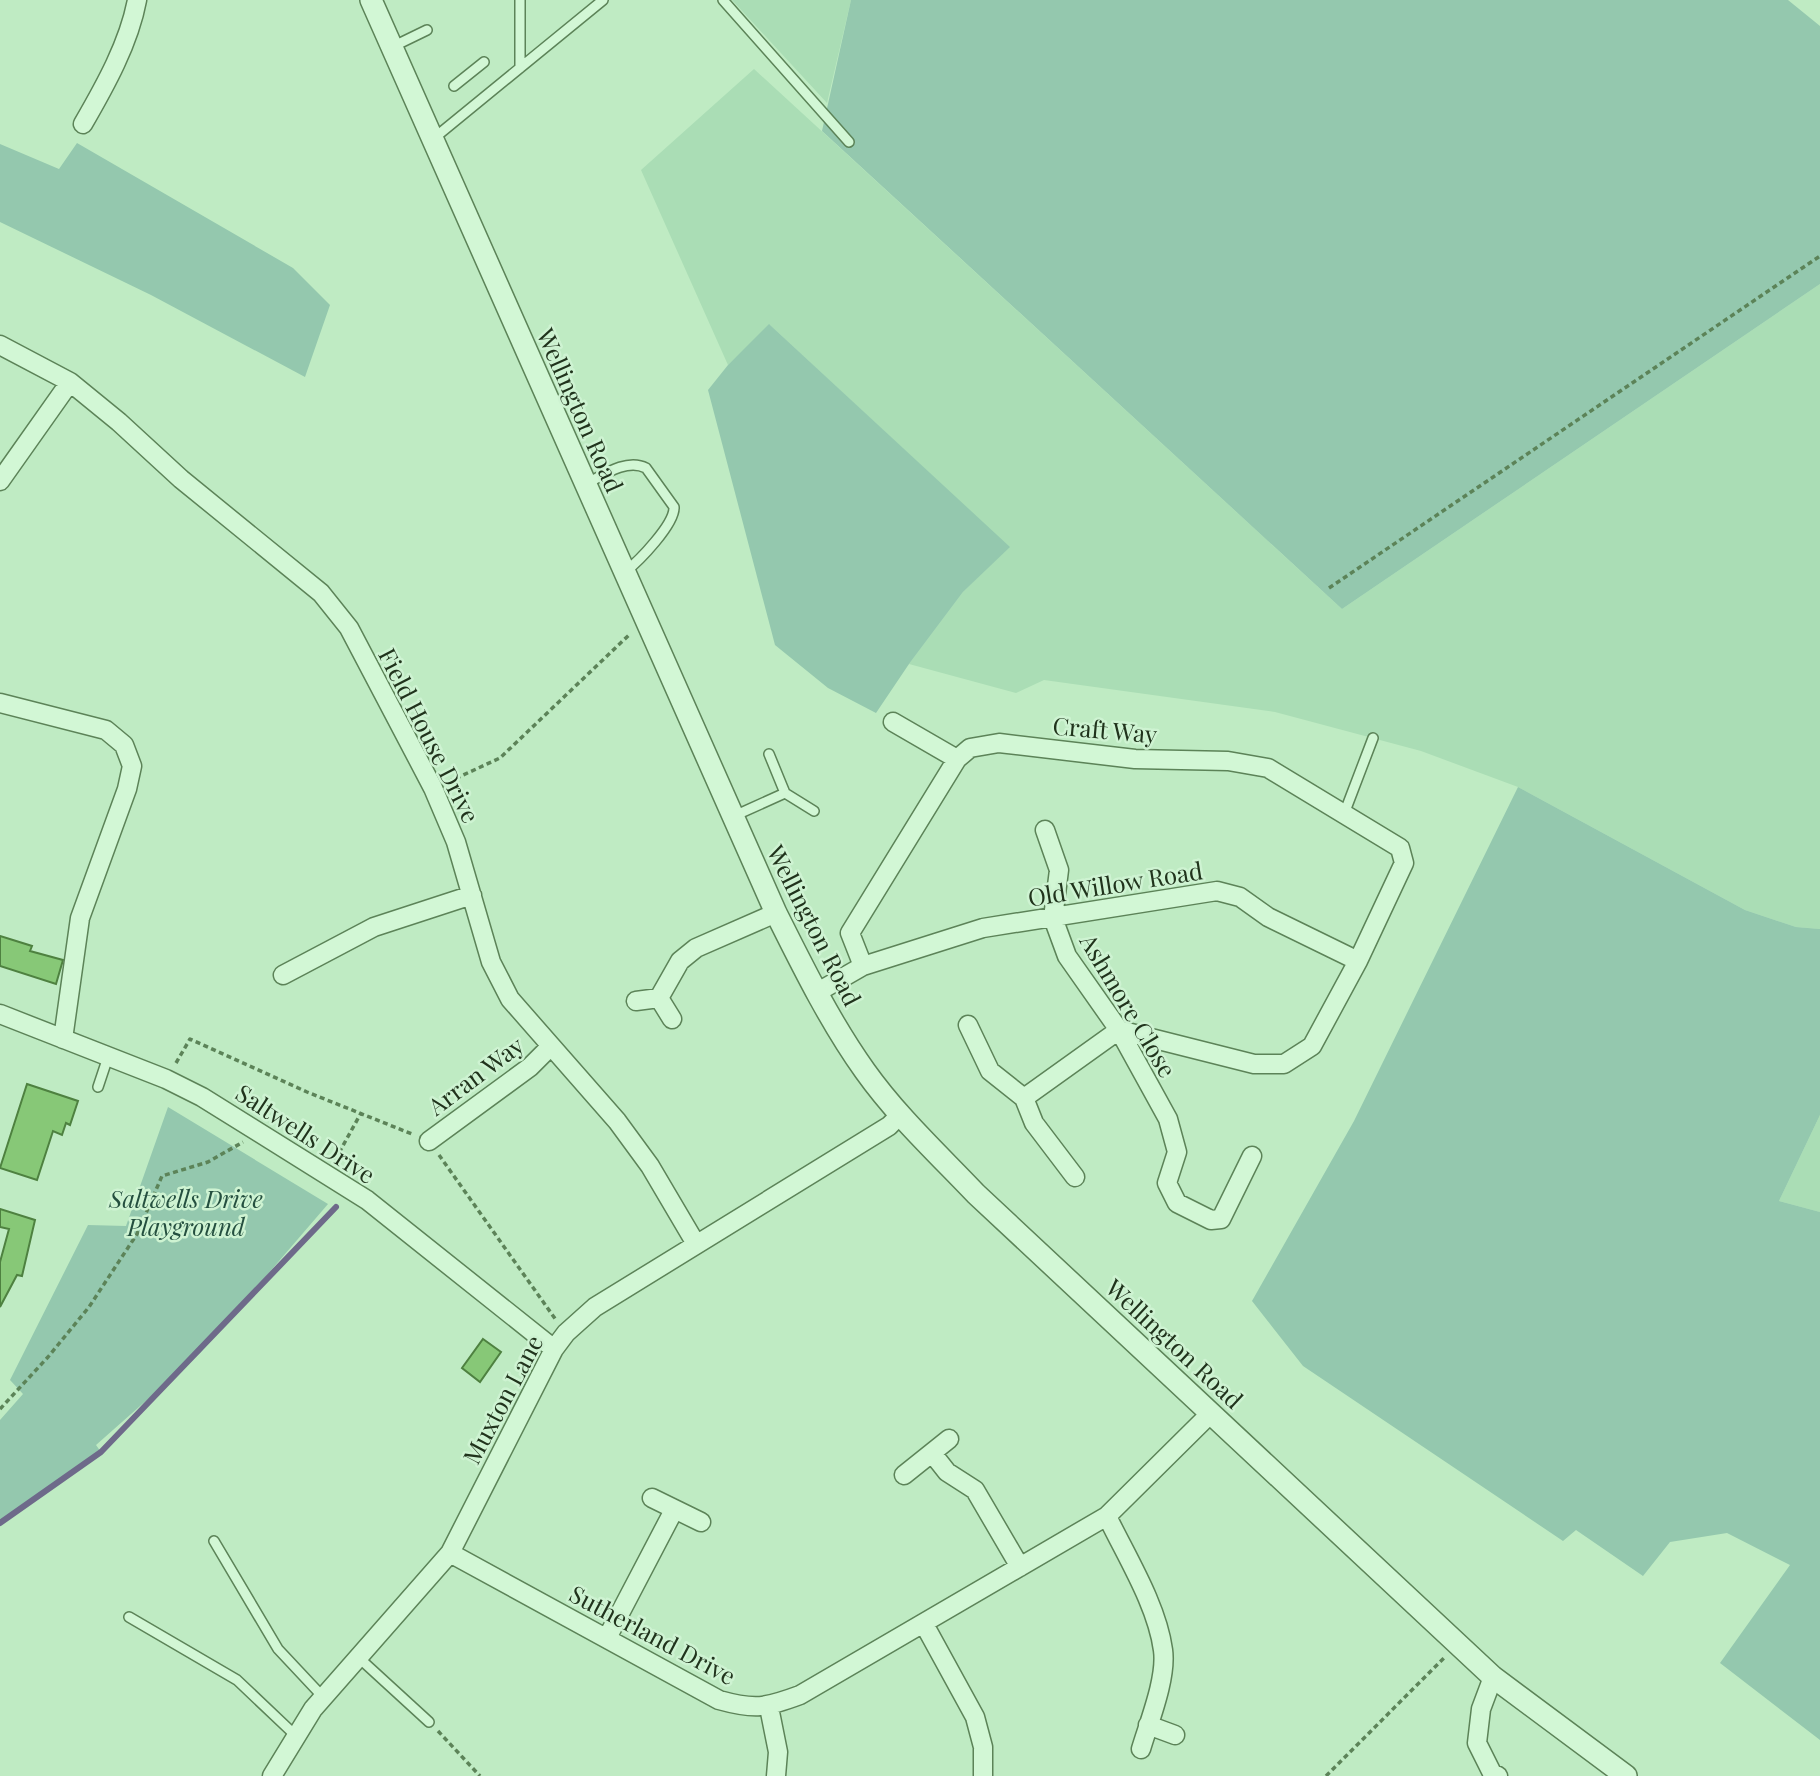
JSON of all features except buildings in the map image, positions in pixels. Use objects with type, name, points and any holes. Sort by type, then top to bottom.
[{"type":"street","points":[[83,124],[100,95],[133,21],[137,0]]},
{"type":"street","name":"Wellington Road","points":[[371,0],[776,913],[817,993],[865,1072],[900,1115],[976,1194],[1493,1677],[1626,1776]]},
{"type":"street","name":"Field House Drive","points":[[0,345],[71,382],[181,479],[321,593],[349,628],[433,788],[457,842],[491,962],[510,999],[617,1121],[650,1166],[696,1244]]},
{"type":"street","points":[[0,481],[71,382]]},
{"type":"street","points":[[0,703],[106,730],[124,745],[132,766],[127,789],[80,918],[63,1039]]},
{"type":"street","points":[[817,993],[863,966],[850,933],[957,759],[893,722]]},
{"type":"street","name":"Craft Way","points":[[957,759],[970,748],[999,743],[1135,759],[1228,761],[1269,768],[1400,848],[1404,863],[1359,961]]},
{"type":"street","points":[[1045,830],[1059,870],[1053,919]]},
{"type":"street","name":"Old Willow Road","points":[[863,966],[983,928],[1217,891],[1240,897],[1268,917],[1359,961]]},
{"type":"street","points":[[283,975],[374,927],[472,895]]},
{"type":"street","points":[[659,998],[680,961],[696,948],[776,913]]},
{"type":"street","name":"Ashmore Close","points":[[1053,919],[1067,956],[1119,1030],[1168,1119],[1177,1152],[1167,1183],[1177,1203],[1211,1220],[1221,1219],[1252,1156]]},
{"type":"street","points":[[1024,1098],[1119,1030],[1254,1064],[1284,1064],[1312,1046],[1359,961]]},
{"type":"street","points":[[636,1001],[659,998]]},
{"type":"street","points":[[659,998],[672,1019]]},
{"type":"street","name":"Saltwells Drive","points":[[0,1014],[166,1079],[260,1132],[367,1200],[554,1349]]},
{"type":"street","points":[[968,1025],[990,1071],[1024,1098],[1034,1123],[1075,1177]]},
{"type":"street","name":"Arran Way","points":[[429,1141],[530,1067],[551,1047]]},
{"type":"street","name":"Muxton Lane","points":[[272,1776],[295,1735],[323,1697],[450,1553],[554,1349],[566,1333],[594,1307],[889,1126],[900,1115]]},
{"type":"street","name":"Sutherland Drive","points":[[450,1553],[719,1700],[745,1707],[769,1707],[800,1695],[1107,1516],[1211,1413]]},
{"type":"street","points":[[904,1475],[949,1439]]},
{"type":"street","points":[[932,1453],[947,1472],[975,1490],[1020,1567]]},
{"type":"street","points":[[652,1498],[701,1522]]},
{"type":"street","points":[[607,1638],[674,1510]]},
{"type":"street","points":[[1107,1516],[1154,1614],[1164,1651],[1161,1678],[1141,1749]]},
{"type":"street","points":[[924,1623],[975,1717],[983,1747],[984,1776]]},
{"type":"street","points":[[1493,1677],[1481,1709],[1477,1743],[1492,1773],[1497,1776]]},
{"type":"street","points":[[769,1707],[778,1752],[776,1776]]},
{"type":"street","points":[[1148,1725],[1175,1735]]},
{"type":"lane","points":[[520,0],[520,68]]},
{"type":"lane","points":[[432,140],[603,0]]},
{"type":"lane","points":[[723,0],[849,142]]},
{"type":"lane","points":[[392,47],[427,30]]},
{"type":"lane","points":[[454,86],[484,62]]},
{"type":"lane","points":[[585,485],[608,472],[631,464],[639,465],[646,468],[674,507],[670,521],[638,562],[624,573]]},
{"type":"lane","points":[[1344,814],[1373,738]]},
{"type":"lane","points":[[769,754],[785,793],[814,810]]},
{"type":"lane","points":[[733,816],[785,793]]},
{"type":"lane","points":[[98,1087],[108,1057]]},
{"type":"lane","points":[[214,1541],[278,1649],[323,1697]]},
{"type":"lane","points":[[129,1617],[237,1680],[295,1735]]},
{"type":"lane","points":[[358,1657],[429,1722]]},
{"type":"path","points":[[1329,589],[1820,256]]},
{"type":"path","points":[[433,788],[500,758],[627,636],[645,622]]},
{"type":"path","points":[[166,1079],[190,1040],[307,1092],[429,1141],[566,1333]]},
{"type":"path","points":[[327,1175],[361,1113]]},
{"type":"path","points":[[0,1409],[89,1307],[137,1234],[162,1176],[208,1162],[260,1132]]},
{"type":"path","points":[[1326,1776],[1458,1644]]},
{"type":"path","points":[[429,1722],[480,1776]]},
{"type":"green space","points":[[732,0],[851,0],[827,103]]},
{"type":"green space","points":[[851,0],[1788,0],[1820,26],[1820,284],[1342,609],[822,131]]},
{"type":"green space","points":[[754,69],[1342,609],[1820,284],[1820,929],[1796,927],[1745,910],[1518,787],[1421,751],[1275,712],[1044,680],[1016,693],[909,664],[963,592],[1009,547],[770,325],[728,365],[641,170]]},
{"type":"green space","points":[[77,143],[293,268],[330,305],[305,377],[151,295],[0,222],[0,144],[59,169]]},
{"type":"green space","points":[[769,324],[1010,547],[963,592],[876,713],[828,688],[775,645],[708,390],[728,365]]},
{"type":"green space","points":[[1518,787],[1745,910],[1796,927],[1820,929],[1820,1115],[1779,1201],[1820,1212],[1820,1740],[1720,1663],[1790,1565],[1727,1533],[1670,1542],[1643,1576],[1576,1530],[1563,1541],[1303,1366],[1252,1301],[1354,1121]]},
{"type":"green space","name":"Saltwells Drive Playground","points":[[168,1107],[328,1204],[200,1353],[96,1445],[101,1452],[0,1523],[0,1420],[23,1394],[10,1380],[88,1225],[126,1226]]},
{"type":"green space","points":[[1820,1115],[1820,1212],[1779,1201]]},
{"type":"waterway","points":[[0,1523],[101,1452],[336,1207]]}]
